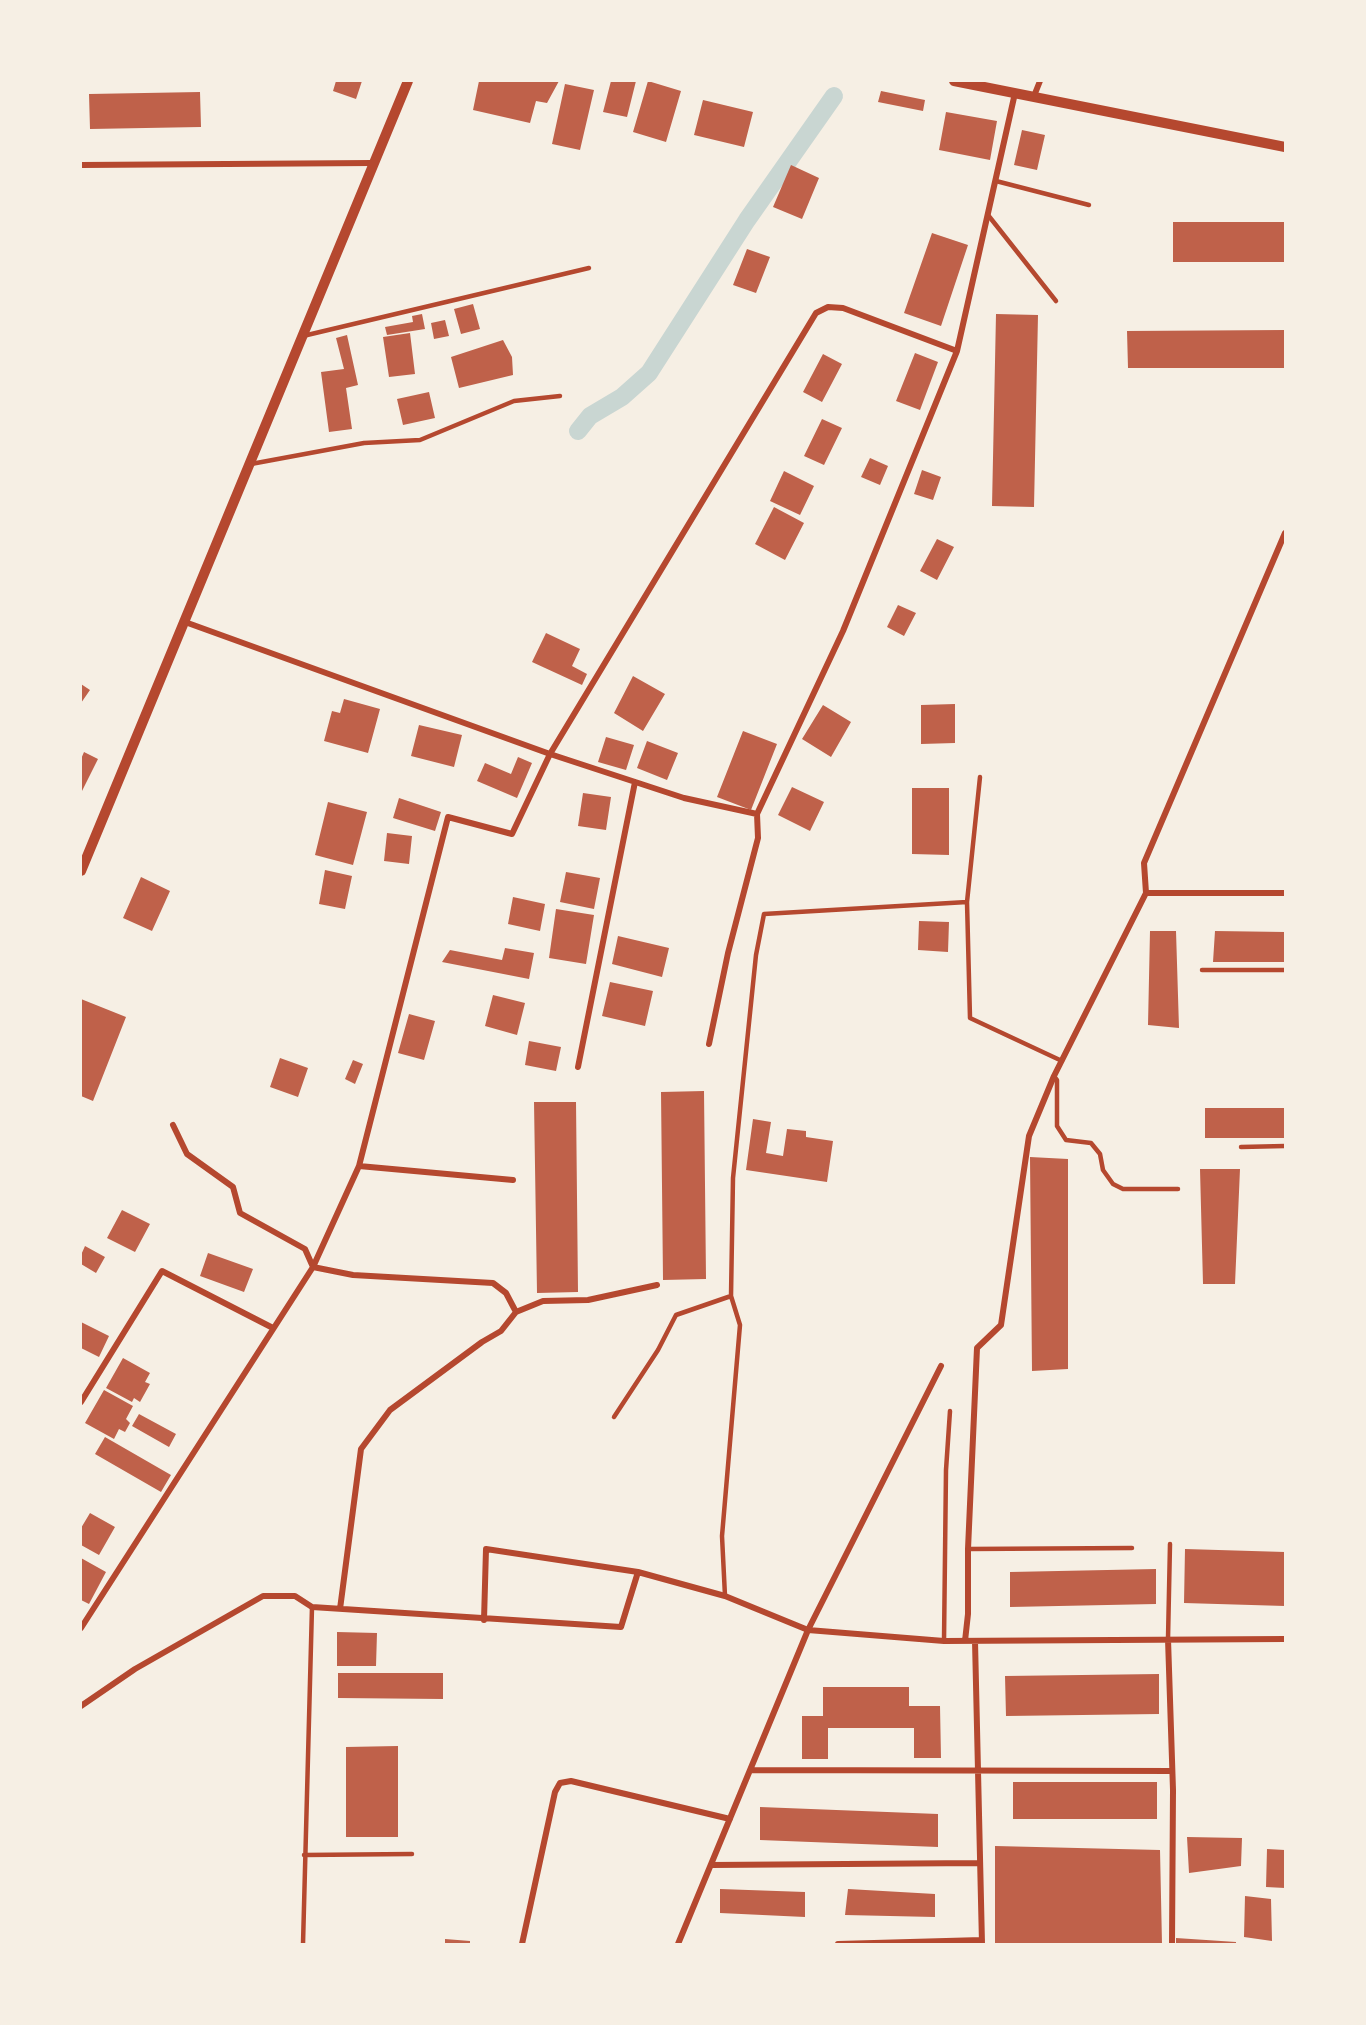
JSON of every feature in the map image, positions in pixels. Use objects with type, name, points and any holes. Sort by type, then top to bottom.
[{"type":"street","points":[[81,871],[372,163],[408,81]]},
{"type":"street","points":[[954,81],[1285,147]]},
{"type":"street","points":[[1034,96],[1040,81]]},
{"type":"street","points":[[709,1044],[728,953],[758,838],[757,814],[843,631],[957,351],[1015,93]]},
{"type":"street","points":[[81,165],[372,163]]},
{"type":"street","points":[[81,1628],[313,1267],[359,1166],[448,817],[512,834],[550,754],[816,313],[828,307],[843,308],[957,351]]},
{"type":"street","points":[[965,1641],[968,1614],[968,1549],[977,1348],[1001,1325],[1029,1136],[1054,1076],[1146,894],[1144,863],[1285,533]]},
{"type":"street","points":[[185,622],[550,754],[684,798],[757,814]]},
{"type":"street","points":[[578,1067],[635,782]]},
{"type":"street","points":[[1146,894],[1285,893]]},
{"type":"street","points":[[173,1125],[187,1154],[233,1187],[240,1213],[305,1249],[313,1267]]},
{"type":"street","points":[[359,1166],[513,1180]]},
{"type":"street","points":[[313,1267],[353,1275],[493,1283],[506,1293],[516,1312]]},
{"type":"street","points":[[81,1402],[162,1271],[273,1328]]},
{"type":"street","points":[[340,1609],[361,1449],[390,1410],[482,1342],[501,1331],[516,1312],[543,1301],[588,1300],[657,1285]]},
{"type":"street","points":[[678,1944],[808,1630],[941,1366]]},
{"type":"street","points":[[484,1620],[486,1549],[638,1572],[725,1596],[808,1630],[944,1641],[1285,1639]]},
{"type":"street","points":[[81,1706],[135,1669],[263,1596],[295,1596],[312,1607],[484,1620],[621,1627],[638,1572]]},
{"type":"street","points":[[1168,1640],[1172,1771],[1172,1944]]},
{"type":"street","points":[[838,1944],[982,1942],[975,1641]]},
{"type":"street","points":[[751,1770],[1172,1771]]},
{"type":"street","points":[[522,1944],[555,1792],[560,1783],[571,1780],[730,1819]]},
{"type":"street","points":[[711,1865],[980,1863]]},
{"type":"lane","points":[[996,181],[1089,205]]},
{"type":"lane","points":[[988,214],[1056,301]]},
{"type":"lane","points":[[302,337],[590,268]]},
{"type":"lane","points":[[250,464],[364,444],[420,440],[514,400],[560,396]]},
{"type":"lane","points":[[980,777],[967,902],[970,1018],[1062,1061]]},
{"type":"lane","points":[[725,1596],[722,1536],[740,1325],[731,1296],[733,1178],[756,955],[764,914],[967,902]]},
{"type":"lane","points":[[1202,969],[1285,969]]},
{"type":"lane","points":[[1054,1076],[1057,1080],[1057,1126],[1066,1140],[1091,1143],[1100,1154],[1103,1170],[1113,1184],[1123,1189],[1178,1189]]},
{"type":"lane","points":[[1241,1147],[1285,1146]]},
{"type":"lane","points":[[614,1417],[658,1350],[676,1316],[731,1296]]},
{"type":"lane","points":[[944,1641],[945,1470],[950,1411]]},
{"type":"lane","points":[[1168,1640],[1170,1544]]},
{"type":"lane","points":[[968,1549],[1132,1548]]},
{"type":"lane","points":[[303,1944],[312,1607]]},
{"type":"lane","points":[[304,1855],[412,1854]]},
{"type":"building","points":[[336,81],[362,81],[356,99],[333,91]]},
{"type":"building","points":[[479,81],[559,81],[547,103],[536,101],[530,123],[473,110]]},
{"type":"building","points":[[611,81],[636,81],[627,117],[603,112]]},
{"type":"building","points":[[648,81],[681,91],[666,142],[633,132]]},
{"type":"building","points":[[565,84],[594,90],[580,150],[552,144]]},
{"type":"building","points":[[881,91],[925,100],[923,111],[878,102]]},
{"type":"building","points":[[200,92],[201,127],[90,129],[89,94]]},
{"type":"building","points":[[703,100],[753,112],[744,147],[694,135]]},
{"type":"building","points":[[946,112],[997,121],[990,160],[939,150]]},
{"type":"building","points":[[1022,130],[1045,135],[1037,170],[1014,165]]},
{"type":"building","points":[[791,165],[819,178],[802,219],[773,207]]},
{"type":"building","points":[[1173,222],[1285,222],[1285,262],[1173,262]]},
{"type":"building","points":[[932,233],[968,245],[941,326],[904,313]]},
{"type":"building","points":[[747,249],[770,257],[756,293],[733,285]]},
{"type":"building","points":[[473,304],[480,329],[461,334],[454,309]]},
{"type":"building","points":[[422,314],[425,329],[387,335],[385,327],[413,322],[412,316]]},
{"type":"building","points":[[996,314],[1038,315],[1034,507],[992,506]]},
{"type":"building","points":[[445,320],[449,336],[434,339],[431,323]]},
{"type":"building","points":[[1285,330],[1285,368],[1128,368],[1127,331]]},
{"type":"building","points":[[410,333],[415,374],[389,377],[383,337]]},
{"type":"building","points":[[347,335],[358,385],[346,388],[352,429],[329,432],[321,372],[344,369],[336,338]]},
{"type":"building","points":[[503,340],[512,357],[513,375],[459,388],[451,357]]},
{"type":"building","points":[[915,353],[938,362],[920,410],[896,401]]},
{"type":"building","points":[[823,354],[842,364],[822,402],[803,392]]},
{"type":"building","points":[[429,392],[435,418],[403,425],[397,399]]},
{"type":"building","points":[[822,419],[842,428],[824,465],[804,456]]},
{"type":"building","points":[[870,458],[888,466],[880,485],[861,477]]},
{"type":"building","points":[[922,470],[941,477],[933,500],[914,494]]},
{"type":"building","points":[[784,471],[814,486],[800,515],[770,501]]},
{"type":"building","points":[[774,507],[804,523],[785,560],[755,544]]},
{"type":"building","points":[[937,539],[954,547],[937,580],[920,571]]},
{"type":"building","points":[[898,605],[916,613],[904,636],[887,627]]},
{"type":"building","points":[[546,633],[580,649],[572,666],[587,674],[582,685],[532,662]]},
{"type":"building","points":[[633,676],[665,694],[643,731],[614,713]]},
{"type":"building","points":[[81,684],[90,690],[81,703]]},
{"type":"building","points":[[344,699],[380,709],[368,753],[324,741],[332,711],[340,713]]},
{"type":"building","points":[[955,704],[955,743],[921,744],[921,705]]},
{"type":"building","points":[[823,705],[851,722],[831,757],[802,739]]},
{"type":"building","points":[[419,725],[462,735],[454,767],[411,756]]},
{"type":"building","points":[[743,731],[777,744],[751,810],[717,797]]},
{"type":"building","points":[[606,737],[634,745],[626,770],[598,762]]},
{"type":"building","points":[[647,741],[678,753],[667,780],[637,768]]},
{"type":"building","points":[[84,752],[98,759],[81,793],[81,759]]},
{"type":"building","points":[[518,757],[532,763],[517,798],[477,781],[485,763],[511,774]]},
{"type":"building","points":[[792,787],[824,802],[810,831],[778,815]]},
{"type":"building","points":[[912,788],[949,788],[949,855],[912,854]]},
{"type":"building","points":[[583,793],[611,797],[606,830],[578,826]]},
{"type":"building","points":[[399,798],[441,812],[435,831],[393,818]]},
{"type":"building","points":[[328,802],[367,812],[353,865],[315,855]]},
{"type":"building","points":[[387,833],[412,836],[409,864],[384,861]]},
{"type":"building","points":[[325,870],[352,876],[345,909],[319,904]]},
{"type":"building","points":[[566,872],[600,878],[594,909],[560,902]]},
{"type":"building","points":[[141,877],[170,891],[152,931],[123,918]]},
{"type":"building","points":[[513,897],[545,904],[540,931],[508,924]]},
{"type":"building","points":[[556,909],[594,915],[586,964],[549,958]]},
{"type":"building","points":[[919,921],[949,922],[948,952],[918,950]]},
{"type":"building","points":[[1150,931],[1176,931],[1179,1028],[1148,1025]]},
{"type":"building","points":[[1215,931],[1285,932],[1285,962],[1213,962]]},
{"type":"building","points":[[618,936],[669,948],[662,977],[612,964]]},
{"type":"building","points":[[505,948],[534,953],[529,979],[442,962],[450,950],[502,960]]},
{"type":"building","points":[[610,982],[653,991],[645,1026],[602,1016]]},
{"type":"building","points":[[493,995],[525,1003],[517,1035],[485,1026]]},
{"type":"building","points":[[81,999],[126,1017],[93,1101],[81,1096]]},
{"type":"building","points":[[409,1014],[435,1021],[424,1060],[398,1053]]},
{"type":"building","points":[[529,1041],[561,1047],[556,1071],[525,1065]]},
{"type":"building","points":[[280,1058],[308,1068],[298,1097],[270,1087]]},
{"type":"building","points":[[353,1060],[363,1064],[355,1084],[345,1079]]},
{"type":"building","points":[[704,1091],[706,1279],[663,1280],[661,1092]]},
{"type":"building","points":[[534,1102],[576,1102],[578,1292],[537,1293]]},
{"type":"building","points":[[1205,1108],[1285,1108],[1285,1138],[1205,1138]]},
{"type":"building","points":[[753,1119],[771,1122],[766,1153],[783,1156],[787,1129],[806,1131],[806,1137],[833,1141],[827,1182],[746,1170]]},
{"type":"building","points":[[1030,1157],[1068,1159],[1068,1369],[1032,1371]]},
{"type":"building","points":[[1200,1169],[1240,1169],[1235,1284],[1203,1284]]},
{"type":"building","points":[[122,1210],[150,1224],[135,1252],[107,1238]]},
{"type":"building","points":[[85,1246],[105,1257],[96,1273],[81,1264],[81,1255]]},
{"type":"building","points":[[208,1253],[253,1269],[244,1292],[200,1276]]},
{"type":"building","points":[[81,1322],[109,1336],[99,1357],[81,1348]]},
{"type":"building","points":[[123,1358],[150,1373],[145,1382],[150,1384],[140,1402],[134,1398],[132,1402],[106,1388]]},
{"type":"building","points":[[104,1390],[133,1406],[126,1419],[130,1423],[125,1432],[119,1429],[114,1439],[85,1423]]},
{"type":"building","points":[[139,1414],[176,1434],[169,1447],[132,1426]]},
{"type":"building","points":[[105,1437],[171,1475],[161,1492],[95,1454]]},
{"type":"building","points":[[90,1513],[115,1527],[99,1555],[81,1545],[81,1528]]},
{"type":"building","points":[[1185,1549],[1285,1552],[1285,1606],[1184,1603]]},
{"type":"building","points":[[81,1558],[106,1572],[89,1604],[81,1600]]},
{"type":"building","points":[[1156,1569],[1156,1604],[1010,1607],[1010,1572]]},
{"type":"building","points":[[337,1632],[377,1633],[376,1666],[337,1666]]},
{"type":"building","points":[[338,1673],[443,1673],[443,1699],[338,1698]]},
{"type":"building","points":[[1159,1674],[1159,1714],[1006,1716],[1005,1676]]},
{"type":"building","points":[[823,1687],[909,1687],[909,1706],[940,1706],[941,1758],[914,1758],[914,1728],[828,1728],[828,1759],[802,1759],[802,1716],[823,1716]]},
{"type":"building","points":[[398,1746],[398,1837],[346,1837],[346,1747]]},
{"type":"building","points":[[1013,1782],[1157,1782],[1157,1819],[1013,1819]]},
{"type":"building","points":[[760,1807],[938,1814],[938,1847],[760,1840]]},
{"type":"building","points":[[1187,1837],[1242,1838],[1241,1866],[1189,1873]]},
{"type":"building","points":[[995,1846],[1160,1850],[1162,1944],[995,1944]]},
{"type":"building","points":[[1267,1849],[1285,1850],[1285,1888],[1266,1887]]},
{"type":"building","points":[[720,1889],[805,1892],[805,1917],[720,1913]]},
{"type":"building","points":[[848,1889],[935,1894],[935,1917],[845,1915]]},
{"type":"building","points":[[1245,1896],[1271,1899],[1272,1941],[1244,1937]]},
{"type":"building","points":[[1176,1938],[1236,1942],[1236,1944],[1176,1944]]},
{"type":"building","points":[[445,1939],[470,1941],[470,1944],[445,1944]]},
{"type":"waterway","points":[[578,431],[590,416],[622,397],[649,373],[747,220],[834,96]]}]
